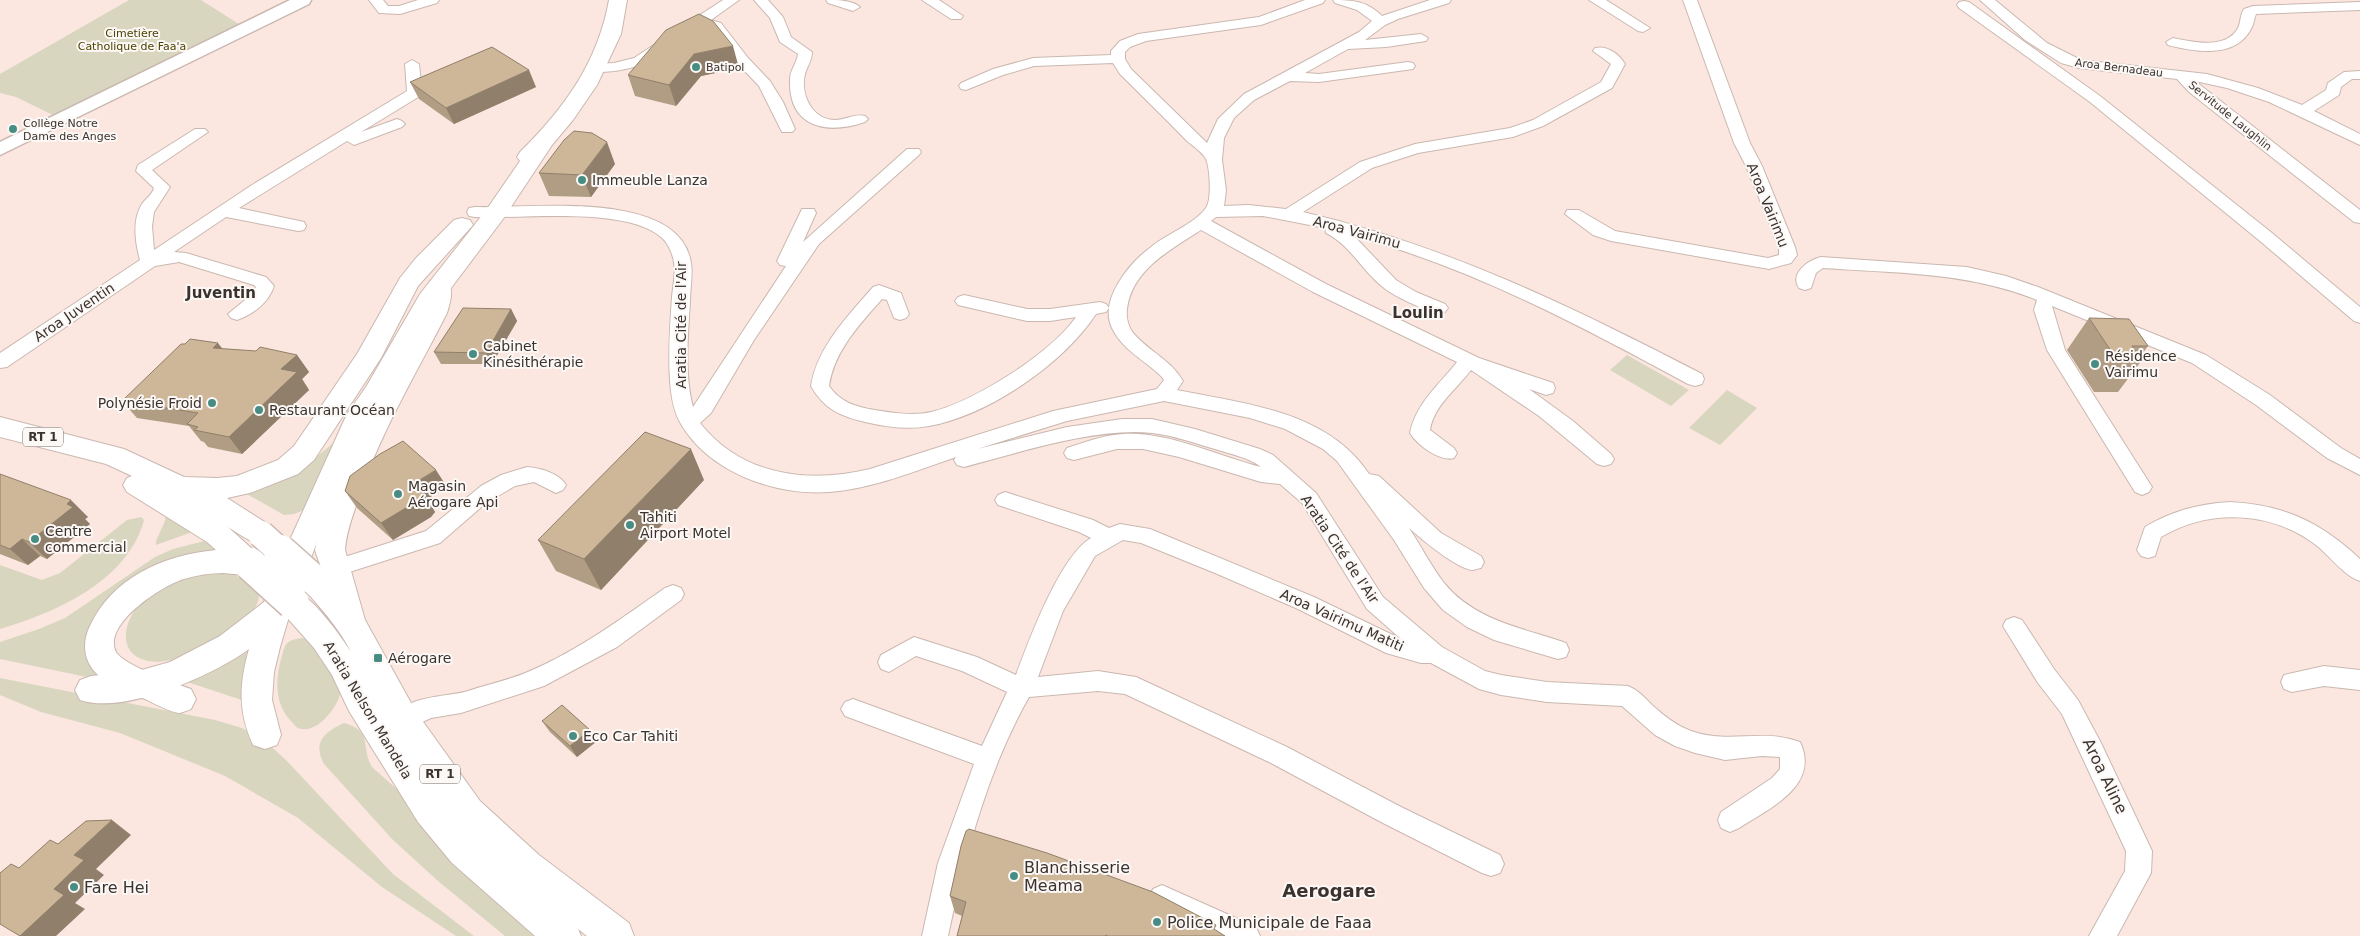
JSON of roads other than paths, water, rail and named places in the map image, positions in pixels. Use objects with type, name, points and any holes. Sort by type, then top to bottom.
[{"type":"main road","points":[[356,421],[358,409],[376,368],[397,330],[477,217],[571,108],[596,68],[612,33],[618,0]]},
{"type":"main road","points":[[91,690],[142,684],[182,673],[211,659],[252,632],[304,589],[307,532],[356,421],[375,393],[429,300],[439,287],[477,217]]},
{"type":"main road","points":[[179,487],[217,489],[240,486],[288,467],[304,453],[368,358],[408,283],[424,263],[477,217]]},
{"type":"main road","points":[[264,736],[256,700],[258,672],[304,589],[330,550],[330,540],[348,486],[390,397],[435,313],[440,299],[439,287]]},
{"type":"main road","name":"Aratia Nelson Mandela","points":[[0,427],[59,441],[84,450],[114,456],[210,501],[261,534],[304,589],[326,639],[344,667],[360,701],[430,811],[464,851],[521,902],[563,936]]},
{"type":"main road","name":"Aratia Nelson Mandela","points":[[84,450],[100,468],[143,487],[217,534],[250,564],[304,589],[322,589],[354,628],[405,720],[468,812],[527,867],[616,936]]},
{"type":"main road","points":[[180,699],[142,684],[112,667],[104,660],[101,652],[102,631],[117,607],[141,587],[174,571],[202,563],[250,564]]},
{"type":"street","points":[[0,149],[303,0]]},
{"type":"street","points":[[376,0],[384,10],[400,10],[432,0]]},
{"type":"street","points":[[596,68],[614,67],[639,61],[732,0]]},
{"type":"street","points":[[761,0],[776,17],[785,39],[805,52],[806,58],[797,75],[797,83],[799,97],[809,118],[828,125],[852,123],[860,119]]},
{"type":"street","points":[[833,0],[852,7]]},
{"type":"street","points":[[930,0],[956,16]]},
{"type":"street","points":[[1214,158],[1125,71],[1118,59],[1118,51],[1125,44],[1143,37],[1261,22],[1318,0]]},
{"type":"street","points":[[1340,0],[1360,6],[1376,16],[1380,22]]},
{"type":"street","points":[[1164,394],[1174,381],[1171,374],[1164,365],[1130,341],[1121,329],[1118,320],[1119,305],[1126,288],[1145,261],[1160,247],[1206,217],[1217,206],[1218,196],[1214,158],[1218,132],[1232,110],[1249,97],[1364,35],[1380,22],[1406,10],[1444,0]]},
{"type":"street","points":[[1596,0],[1642,28]]},
{"type":"street","name":"Aroa Vairimu","points":[[1573,214],[1599,231],[1621,238],[1749,262],[1769,264],[1786,259],[1788,254],[1787,247],[1754,166],[1742,143],[1690,0]]},
{"type":"street","name":"Aroa Bernadeau","points":[[1987,0],[2054,54],[2066,61],[2182,75]]},
{"type":"street","points":[[1964,5],[2095,99],[2258,231],[2360,317]]},
{"type":"street","points":[[2173,42],[2198,46],[2228,43],[2238,38],[2243,31],[2249,12],[2253,10],[2360,6]]},
{"type":"street","points":[[700,21],[716,26],[743,61],[765,84],[776,102],[787,129]]},
{"type":"street","points":[[1344,45],[1386,43],[1421,38]]},
{"type":"street","name":"Aroa Vairimu","points":[[1289,214],[1366,165],[1415,149],[1513,132],[1581,101],[1607,85],[1618,64],[1614,58],[1600,51]]},
{"type":"street","points":[[966,86],[998,72],[1033,62],[1118,59]]},
{"type":"street","name":"Aroa Juventin","points":[[0,362],[286,170],[415,93],[412,64]]},
{"type":"street","points":[[1287,76],[1320,78],[1408,66]]},
{"type":"street","name":"Servitude Laughlin","points":[[2182,75],[2235,84],[2261,92],[2360,140]]},
{"type":"street","name":"Servitude Laughlin","points":[[2182,75],[2194,89],[2360,218]]},
{"type":"street","points":[[2303,111],[2334,92],[2333,86],[2349,75],[2360,75]]},
{"type":"street","name":"Aroa Juventin","points":[[286,170],[361,137],[397,124]]},
{"type":"street","points":[[148,261],[145,251],[145,225],[148,207],[162,191],[162,187],[144,171],[144,168],[200,132]]},
{"type":"street","points":[[689,422],[704,408],[760,317],[817,235],[913,152]]},
{"type":"street","name":"Aroa Vairimu","points":[[1206,217],[1252,210],[1289,214],[1403,244],[1563,311],[1695,379]]},
{"type":"street","points":[[223,212],[233,212],[298,226]]},
{"type":"street","name":"Aratia Cité de l'Air","points":[[477,217],[569,212],[615,214],[649,222],[671,238],[678,248],[683,263],[680,381],[684,413],[703,439],[734,462],[767,477],[790,483],[815,485],[846,482],[919,461],[1055,417],[1148,399],[1164,394],[1282,421],[1330,444],[1347,457],[1374,499],[1405,538],[1436,589],[1450,604],[1494,630],[1525,642],[1558,650]]},
{"type":"street","points":[[760,317],[808,213]]},
{"type":"street","points":[[1206,217],[1275,265],[1495,375],[1569,426],[1604,459]]},
{"type":"street","points":[[1308,218],[1337,231],[1348,239],[1384,279],[1405,294],[1439,308]]},
{"type":"street","name":"Aroa Juventin","points":[[148,261],[180,257],[260,281],[265,286],[264,290],[256,301],[237,314]]},
{"type":"street","points":[[1805,284],[1806,274],[1810,267],[1821,262],[1967,273],[2000,280],[2131,330],[2199,359],[2263,400],[2334,453],[2360,468]]},
{"type":"street","points":[[900,314],[894,297],[879,292],[827,356],[822,367],[820,386],[830,402],[861,414],[885,419],[931,419],[959,409],[1026,373],[1080,327],[1091,309]]},
{"type":"street","points":[[2049,299],[2043,304],[2043,310],[2056,350],[2142,487]]},
{"type":"street","points":[[964,301],[1027,315],[1050,315],[1119,305]]},
{"type":"street","points":[[1468,361],[1546,388]]},
{"type":"street","points":[[1447,453],[1420,434],[1421,425],[1426,414],[1468,361]]},
{"type":"street","name":"Aratia Cité de l'Air","points":[[919,461],[960,461],[1067,434],[1122,426],[1152,426],[1195,436],[1253,454],[1266,460],[1309,498],[1375,603],[1434,654]]},
{"type":"street","points":[[1074,453],[1108,443],[1130,441],[1200,456],[1264,477],[1285,477]]},
{"type":"street","points":[[1356,469],[1371,480],[1434,539],[1473,562]]},
{"type":"street","points":[[304,589],[433,537],[447,528],[464,508],[486,492],[514,478],[527,474],[538,475],[556,485]]},
{"type":"street","points":[[1005,500],[1086,526],[1108,537]]},
{"type":"street","points":[[2148,550],[2152,533],[2166,522],[2219,510],[2256,511],[2282,517],[2309,530],[2360,572]]},
{"type":"street","name":"Aroa Vairimu Matiti","points":[[935,936],[950,863],[1007,714],[1022,688],[1053,608],[1088,550],[1108,537],[1120,532],[1142,535],[1306,603],[1394,646],[1421,654],[1434,654],[1480,679],[1501,685],[1547,692],[1628,696],[1654,724],[1687,742],[1727,749],[1772,746],[1792,750],[1792,773],[1782,786],[1730,820]]},
{"type":"street","points":[[405,720],[427,708],[461,703],[536,679],[609,640],[674,594]]},
{"type":"street","name":"Aroa Aline","points":[[2014,626],[2046,676],[2070,707],[2093,751],[2139,851],[2138,874],[2102,936]]},
{"type":"street","points":[[889,662],[914,646],[969,664],[1022,688],[1098,681],[1128,684],[1279,756],[1392,816],[1491,864]]},
{"type":"street","points":[[2292,682],[2324,676],[2360,680]]},
{"type":"street","points":[[852,708],[989,759]]},
{"type":"street","points":[[962,830],[989,838]]},
{"type":"street","points":[[1142,890],[1247,936]]},
{"type":"place","name":"Batipol","points":[[696,67]]},
{"type":"place","name":"Collège Notre Dame des Anges","points":[[13,129]]},
{"type":"place","name":"Immeuble Lanza","points":[[582,180]]},
{"type":"place","name":"Cabinet Kinésithérapie","points":[[473,354]]},
{"type":"place","name":"Résidence Vairimu","points":[[2095,364]]},
{"type":"place","name":"Polynésie Froid","points":[[212,403]]},
{"type":"place","name":"Restaurant Océan","points":[[259,410]]},
{"type":"place","name":"Magasin Aérogare Api","points":[[398,494]]},
{"type":"place","name":"Tahiti Airport Motel","points":[[630,525]]},
{"type":"place","name":"Centre commercial","points":[[35,539]]},
{"type":"place","name":"Aérogare","points":[[378,658]]},
{"type":"place","name":"Eco Car Tahiti","points":[[573,736]]},
{"type":"place","name":"Blanchisserie Meama","points":[[1014,876]]},
{"type":"place","name":"Fare Hei","points":[[74,887]]},
{"type":"place","name":"Police Municipale de Faaa","points":[[1157,922]]},
{"type":"district","name":"Juventin","points":[[221,293]]},
{"type":"district","name":"Loulin","points":[[1418,313]]},
{"type":"district","name":"Aerogare","points":[[1329,890]]},
{"type":"park label","name":"Cimetière Catholique de Faa'a","points":[[132,39]]}]
